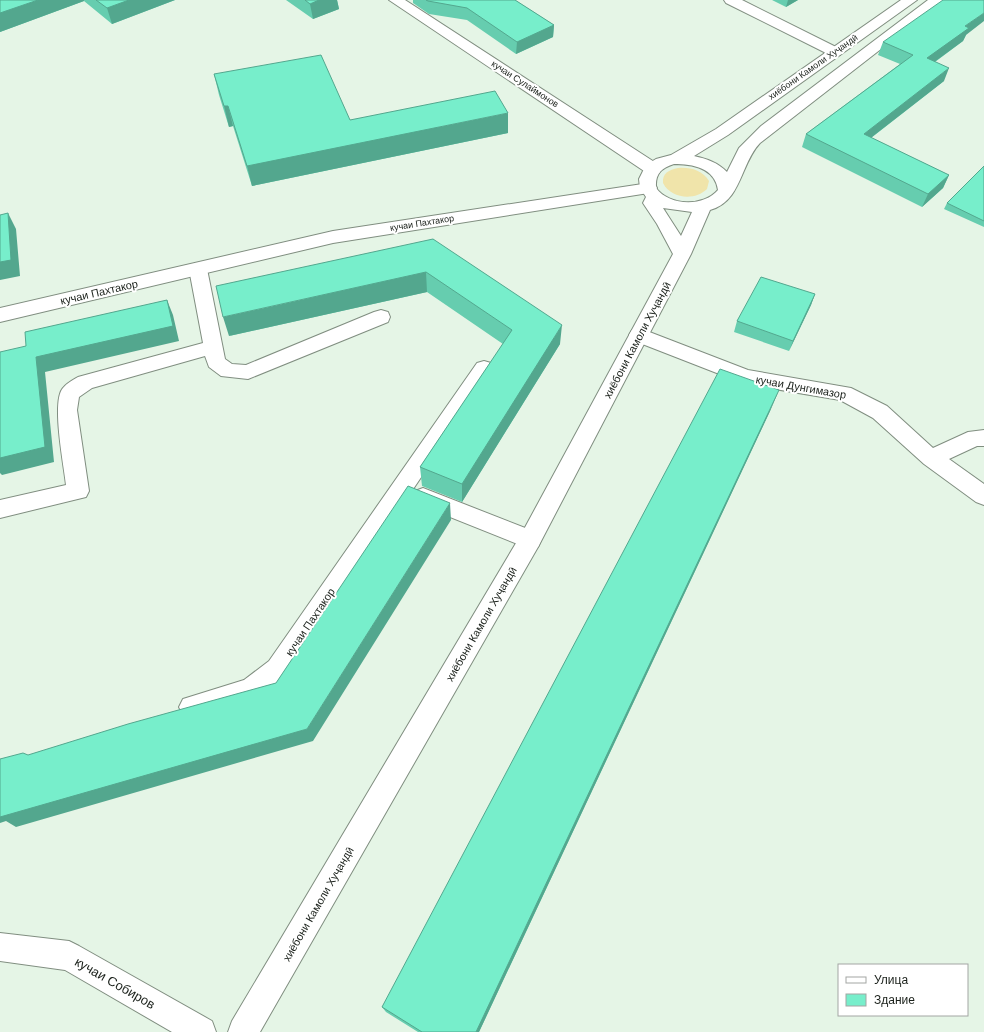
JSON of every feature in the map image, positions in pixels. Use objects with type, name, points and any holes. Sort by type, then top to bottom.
[{"type":"main road","name":"кучаи Сулаймонов","points":[[396,0],[653,169]]},
{"type":"main road","points":[[732,0],[834,52]]},
{"type":"main road","name":"хиёбони Камоли Хуҷандӣ","points":[[676,159],[722,132],[910,0]]},
{"type":"main road","points":[[727,189],[726,181],[721,173],[712,166],[700,161],[676,159],[664,162],[649,172],[647,180],[652,192],[664,202],[676,206],[703,207],[715,203],[723,197],[727,189],[748,145],[853,61],[937,0]]},
{"type":"main road","points":[[652,192],[651,203],[665,223],[682,254]]},
{"type":"main road","name":"кучаи Пахтакор","points":[[0,315],[333,237],[652,192]]},
{"type":"main road","name":"хиёбони Камоли Хуҷандӣ","points":[[243,1032],[530,540],[682,254],[703,207]]},
{"type":"main road","points":[[198,269],[216,362],[228,371],[248,372],[380,317]]},
{"type":"main road","name":"кучаи Дунгимазор","points":[[639,336],[745,377],[844,393],[880,412],[931,458],[984,496]]},
{"type":"main road","points":[[0,509],[78,491],[67,410],[70,392],[86,382],[213,347]]},
{"type":"main road","name":"кучаи Пахтакор","points":[[169,714],[251,689],[278,670],[484,368]]},
{"type":"main road","points":[[931,458],[975,438],[984,438]]},
{"type":"main road","points":[[402,489],[530,540]]},
{"type":"main road","name":"кучаи Собиров","points":[[0,947],[69,956],[201,1032]]},
{"type":"shaded area","points":[[678,168],[687,168],[703,174],[709,181],[707,189],[702,193],[690,197],[677,195],[672,192],[663,183],[663,180],[665,174]]},
{"type":"building","points":[[0,0],[38,0],[0,13]]},
{"type":"building","points":[[96,0],[129,0],[107,8]]},
{"type":"building","points":[[305,0],[319,0],[310,4]]},
{"type":"building","points":[[426,0],[515,0],[554,25],[517,42],[467,8]]},
{"type":"building","points":[[943,0],[984,0],[984,13],[965,26],[969,28],[927,58],[949,68],[864,134],[949,175],[928,194],[806,134],[913,55],[883,42]]},
{"type":"building","points":[[321,55],[350,120],[495,91],[508,113],[247,166],[228,106],[224,106],[214,74]]},
{"type":"building","points":[[984,166],[984,221],[947,203]]},
{"type":"building","points":[[8,213],[11,260],[0,262],[0,215]]},
{"type":"building","points":[[433,239],[562,325],[462,484],[420,467],[512,330],[426,272],[223,317],[216,286]]},
{"type":"building","points":[[761,277],[815,294],[793,341],[737,321]]},
{"type":"building","points":[[167,300],[173,326],[36,357],[45,447],[0,458],[0,352],[26,346],[25,332]]},
{"type":"building","points":[[720,369],[779,390],[476,1032],[422,1032],[382,1007]]},
{"type":"building","points":[[408,486],[450,503],[307,729],[0,817],[0,759],[23,753],[28,755],[128,724],[276,683]]}]
